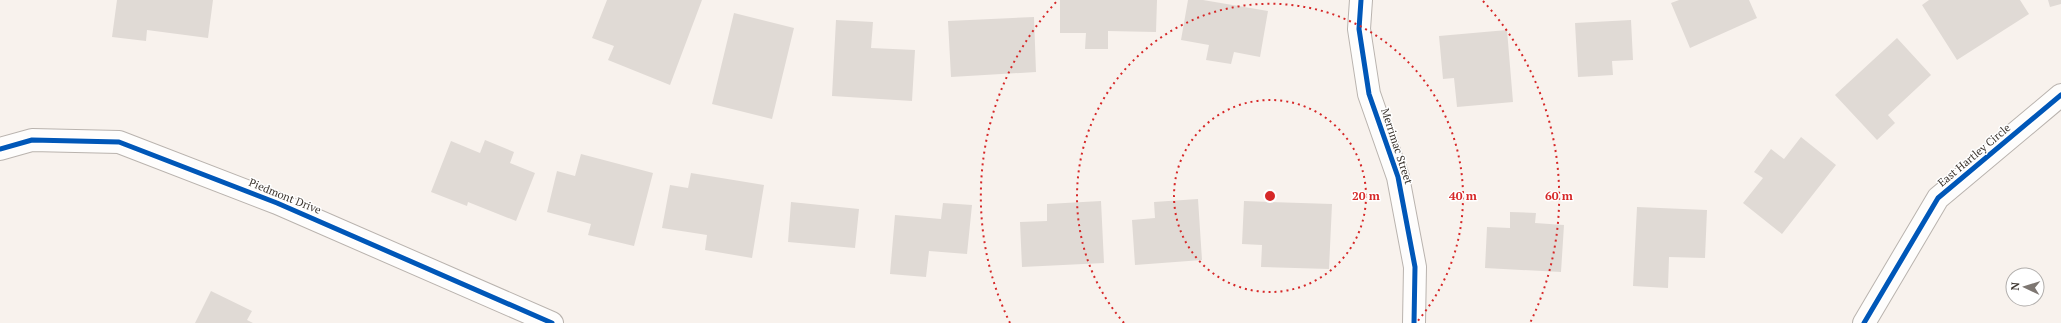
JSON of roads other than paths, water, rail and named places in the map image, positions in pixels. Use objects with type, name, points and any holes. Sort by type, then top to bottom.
[{"type":"street","name":"Merrimac Street","points":[[1361,0],[1359,29],[1369,94],[1398,177],[1415,267],[1414,323]]},
{"type":"street","name":"East Hartley Circle","points":[[1864,323],[1938,198],[2061,95]]},
{"type":"street","name":"Piedmont Drive","points":[[0,149],[32,140],[118,142],[277,203],[552,323]]}]
